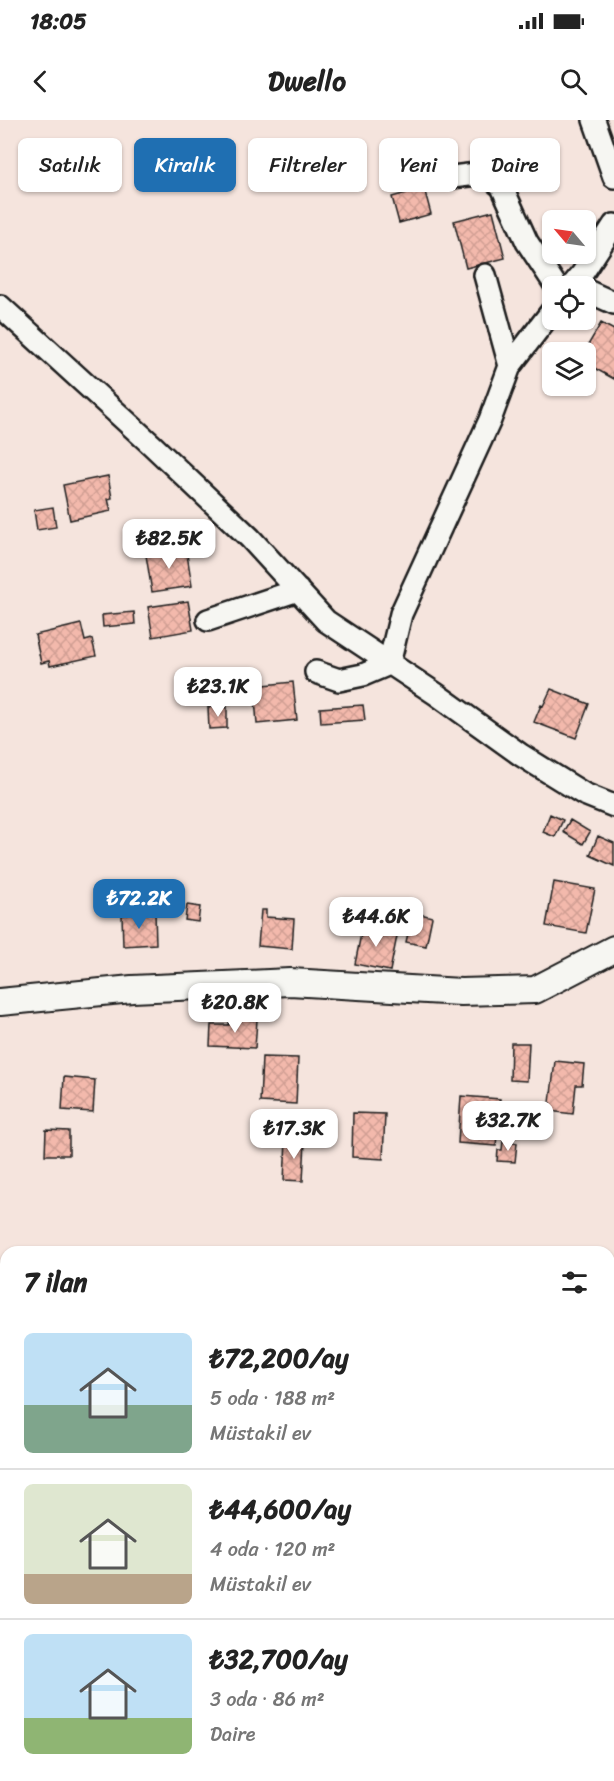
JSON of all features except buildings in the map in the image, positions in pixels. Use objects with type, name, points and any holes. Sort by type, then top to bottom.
[{"type":"street","points":[[594,120],[614,177]]},
{"type":"street","points":[[458,176],[485,173],[502,187],[527,242],[562,276]]},
{"type":"street","points":[[581,276],[614,225]]},
{"type":"street","points":[[485,275],[510,366]]},
{"type":"street","points":[[596,296],[614,303]]},
{"type":"street","points":[[0,306],[250,538],[326,621],[436,694],[521,755],[584,794],[614,806]]},
{"type":"street","points":[[389,664],[401,614],[490,420],[510,366],[542,324]]},
{"type":"street","points":[[208,620],[298,590]]},
{"type":"street","points":[[316,672],[339,680],[363,675],[389,664]]},
{"type":"street","points":[[0,1002],[132,989],[290,982],[461,992],[535,990],[614,949]]}]
